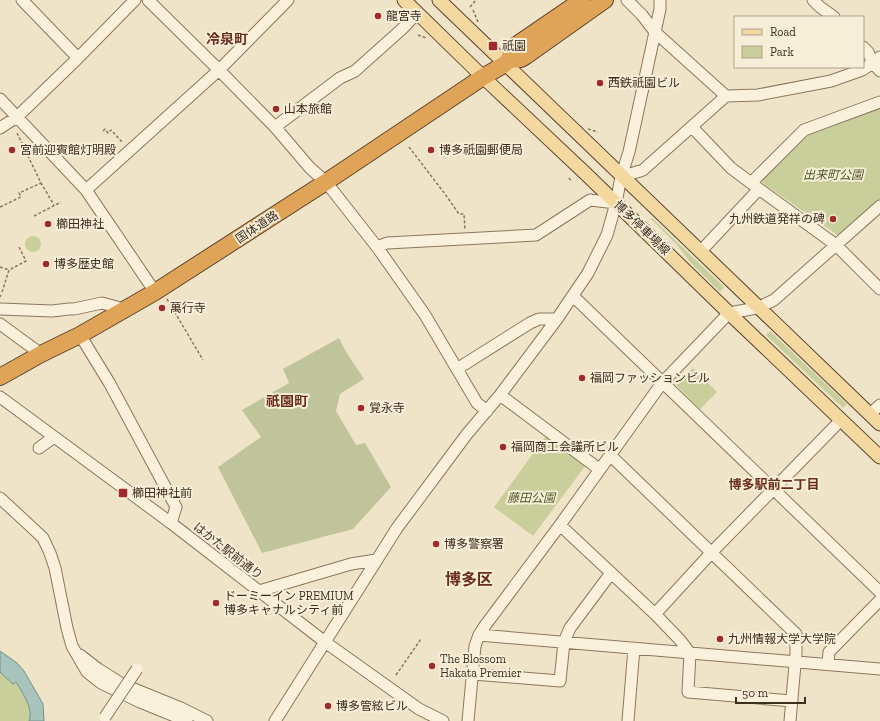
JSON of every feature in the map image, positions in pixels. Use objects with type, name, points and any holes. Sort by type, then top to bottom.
[{"type":"highway","points":[[507,62],[512,48],[582,0]]},
{"type":"highway","name":"国体道路","points":[[0,377],[41,354],[80,335],[124,309],[161,296],[326,182],[483,77],[507,62],[526,56],[605,0]]},
{"type":"main road","name":"博多停車場線","points":[[404,0],[880,457]]},
{"type":"main road","name":"博多停車場線","points":[[439,0],[507,62],[621,177],[734,283],[758,308],[880,424]]},
{"type":"street","points":[[22,0],[78,58]]},
{"type":"street","points":[[0,128],[17,118],[134,0]]},
{"type":"street","points":[[148,0],[275,127],[310,168],[326,182],[425,315],[477,403],[487,410]]},
{"type":"street","points":[[86,190],[219,70],[288,0]]},
{"type":"street","points":[[627,0],[642,15],[655,32],[726,96]]},
{"type":"street","points":[[275,721],[397,528],[467,434],[500,394],[557,319],[588,273],[607,235],[616,203],[621,177],[629,152],[660,9],[660,0]]},
{"type":"street","points":[[813,0],[820,8],[832,16]]},
{"type":"street","points":[[275,127],[340,78],[354,71],[402,29],[417,13]]},
{"type":"street","points":[[621,177],[643,170],[726,96],[758,95],[832,81],[878,64],[864,47]]},
{"type":"street","points":[[0,99],[86,190],[161,296]]},
{"type":"street","points":[[700,252],[804,130],[880,102]]},
{"type":"street","points":[[692,127],[731,168],[836,245],[880,289]]},
{"type":"street","points":[[376,248],[388,243],[536,235],[590,200],[616,203]]},
{"type":"street","points":[[468,721],[475,646],[479,635],[662,383],[729,313],[758,308],[774,300],[880,206]]},
{"type":"street","points":[[573,296],[880,592]]},
{"type":"street","points":[[0,309],[52,312],[102,303],[124,309]]},
{"type":"street","points":[[457,369],[530,323],[539,319],[557,319]]},
{"type":"street","points":[[0,324],[41,354]]},
{"type":"street","points":[[80,335],[110,384],[176,507],[171,523]]},
{"type":"street","points":[[500,394],[599,469]]},
{"type":"street","name":"はかた駅前通り","points":[[0,397],[171,523],[325,642],[419,709],[443,721]]},
{"type":"street","points":[[870,414],[880,405]]},
{"type":"street","points":[[655,614],[712,552],[841,420]]},
{"type":"street","points":[[39,448],[54,437]]},
{"type":"street","points":[[610,454],[796,634],[790,721]]},
{"type":"street","points":[[0,498],[43,538],[55,568],[72,646],[87,672],[101,683],[140,702],[186,721]]},
{"type":"street","points":[[560,525],[655,614],[680,640],[690,653],[688,692],[792,701]]},
{"type":"street","points":[[259,591],[351,564],[376,560]]},
{"type":"street","points":[[473,674],[560,681],[564,642],[570,628],[611,573]]},
{"type":"street","points":[[828,664],[829,652],[880,600]]},
{"type":"street","points":[[479,635],[880,669]]},
{"type":"street","points":[[628,721],[634,648]]},
{"type":"street","points":[[75,651],[98,669],[122,684],[181,708],[207,721]]},
{"type":"street","points":[[105,717],[137,669]]},
{"type":"path","points":[[470,7],[476,0]]},
{"type":"path","points":[[473,10],[478,22]]},
{"type":"path","points":[[418,35],[426,38]]},
{"type":"path","points":[[588,128],[598,132]]},
{"type":"path","points":[[103,131],[105,129],[108,133],[111,130],[130,151]]},
{"type":"path","points":[[17,133],[54,206]]},
{"type":"path","points":[[408,147],[445,194],[458,214],[464,214],[465,240]]},
{"type":"path","points":[[569,178],[572,182]]},
{"type":"path","points":[[0,207],[21,197],[19,193],[41,183]]},
{"type":"path","points":[[34,216],[61,202]]},
{"type":"path","points":[[2,292],[9,270],[26,261],[19,247]]},
{"type":"path","points":[[0,266],[9,270]]},
{"type":"path","points":[[161,296],[203,360]]},
{"type":"path","points":[[396,675],[421,639]]},
{"type":"green space","name":"出来町公園","points":[[880,107],[880,200],[839,236],[764,184],[760,178],[811,132]]},
{"type":"green space","points":[[652,218],[724,287],[720,292],[690,262],[677,245],[651,219]]},
{"type":"green space","points":[[30,236],[36,236],[41,241],[39,250],[36,252],[30,252],[25,247],[25,241]]},
{"type":"green space","points":[[770,331],[847,404],[843,408],[766,335]]},
{"type":"green space","points":[[339,338],[346,352],[364,379],[340,394],[336,411],[356,445],[365,443],[391,487],[353,529],[262,553],[218,467],[261,437],[242,410],[289,383],[283,369]]},
{"type":"green space","points":[[693,368],[717,392],[700,409],[676,385]]},
{"type":"green space","name":"藤田公園","points":[[546,436],[586,465],[533,536],[494,507]]},
{"type":"green space","points":[[0,672],[13,684],[15,682],[24,696],[30,711],[29,721],[0,721]]},
{"type":"water","points":[[0,651],[17,663],[24,671],[43,704],[44,721],[29,721],[29,706],[16,682],[13,684],[0,672]]},
{"type":"place","name":"龍宮寺","points":[[378,16]]},
{"type":"place","name":"祇園","points":[[493,46]]},
{"type":"place","name":"西鉄祇園ビル","points":[[600,83]]},
{"type":"place","name":"山本旅館","points":[[276,109]]},
{"type":"place","name":"宮前迎賓館灯明殿","points":[[12,150]]},
{"type":"place","name":"博多祇園郵便局","points":[[431,150]]},
{"type":"place","name":"九州鉄道発祥の碑","points":[[833,219]]},
{"type":"place","name":"櫛田神社","points":[[48,224]]},
{"type":"place","name":"博多歴史館","points":[[46,264]]},
{"type":"place","name":"萬行寺","points":[[162,308]]},
{"type":"place","name":"福岡ファッションビル","points":[[582,378]]},
{"type":"place","name":"覚永寺","points":[[361,408]]},
{"type":"place","name":"福岡商工会議所ビル","points":[[503,447]]},
{"type":"place","name":"櫛田神社前","points":[[123,493]]},
{"type":"place","name":"博多警察署","points":[[436,544]]},
{"type":"place","name":"ドーミーイン PREMIUM 博多キャナルシティ前","points":[[216,603]]},
{"type":"place","name":"九州情報大学大学院","points":[[720,639]]},
{"type":"place","name":"The Blossom Hakata Premier","points":[[432,666]]},
{"type":"place","name":"博多管絃ビル","points":[[328,706]]},
{"type":"district","name":"冷泉町","points":[[227,39]]},
{"type":"district","name":"祇園町","points":[[287,401]]},
{"type":"district","name":"博多駅前二丁目","points":[[774,484]]},
{"type":"district","name":"博多区","points":[[469,579]]}]
